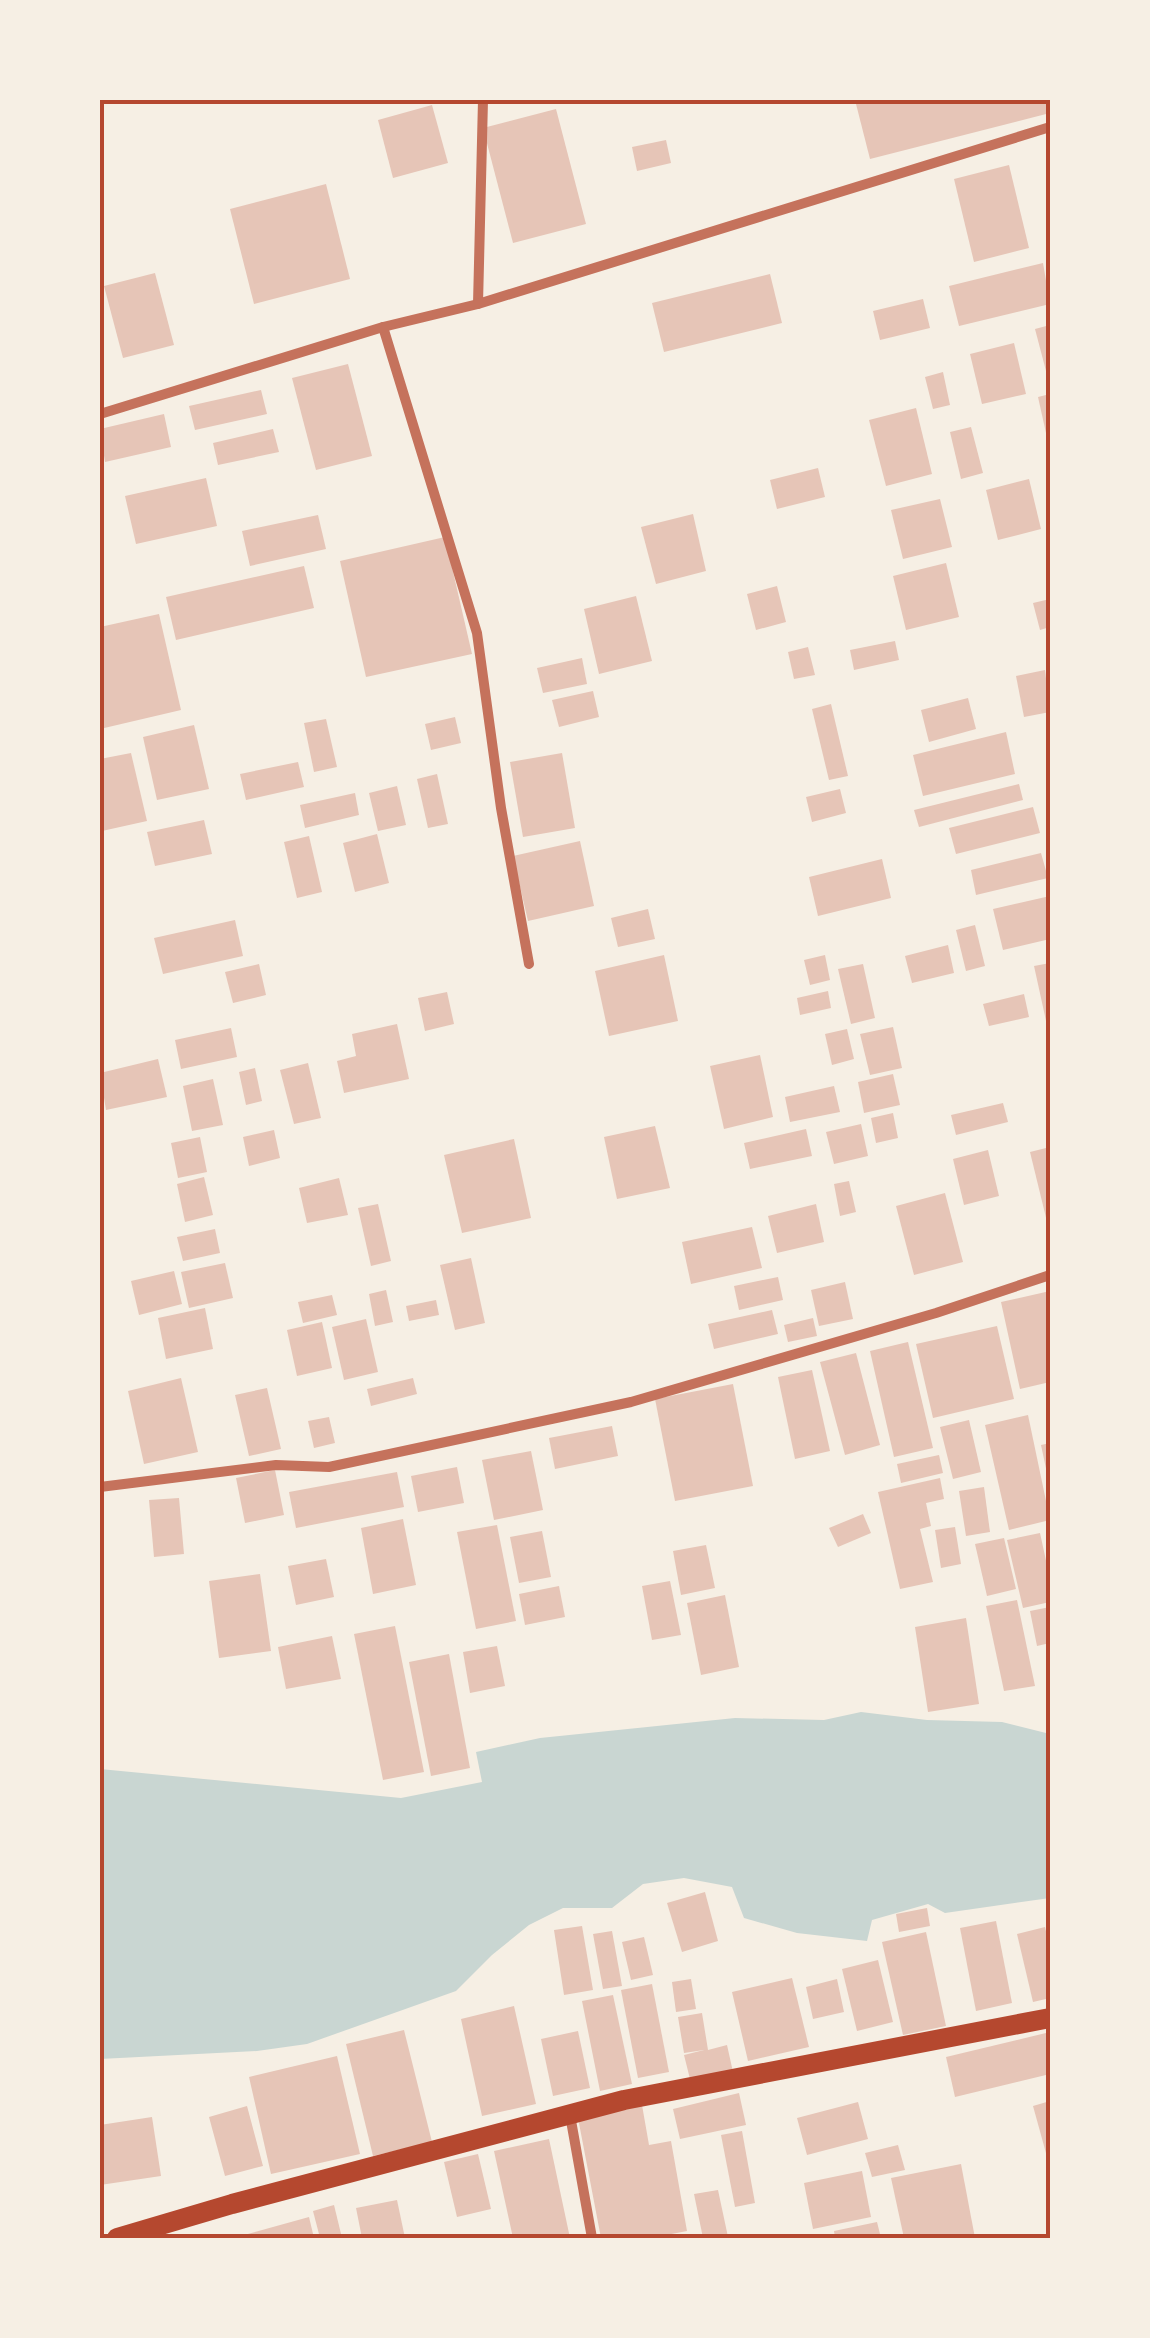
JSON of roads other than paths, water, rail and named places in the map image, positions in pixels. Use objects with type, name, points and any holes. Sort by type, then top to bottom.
[{"type":"main road","points":[[118,2238],[156,2232],[624,2100],[1050,2018]]},
{"type":"street","points":[[478,304],[483,100]]},
{"type":"street","points":[[100,414],[383,327],[478,304],[1050,127]]},
{"type":"street","points":[[383,327],[477,633],[529,964]]},
{"type":"street","points":[[100,1487],[276,1465],[328,1466],[631,1402],[936,1313],[1050,1274]]},
{"type":"street","points":[[570,2114],[592,2238]]}]
